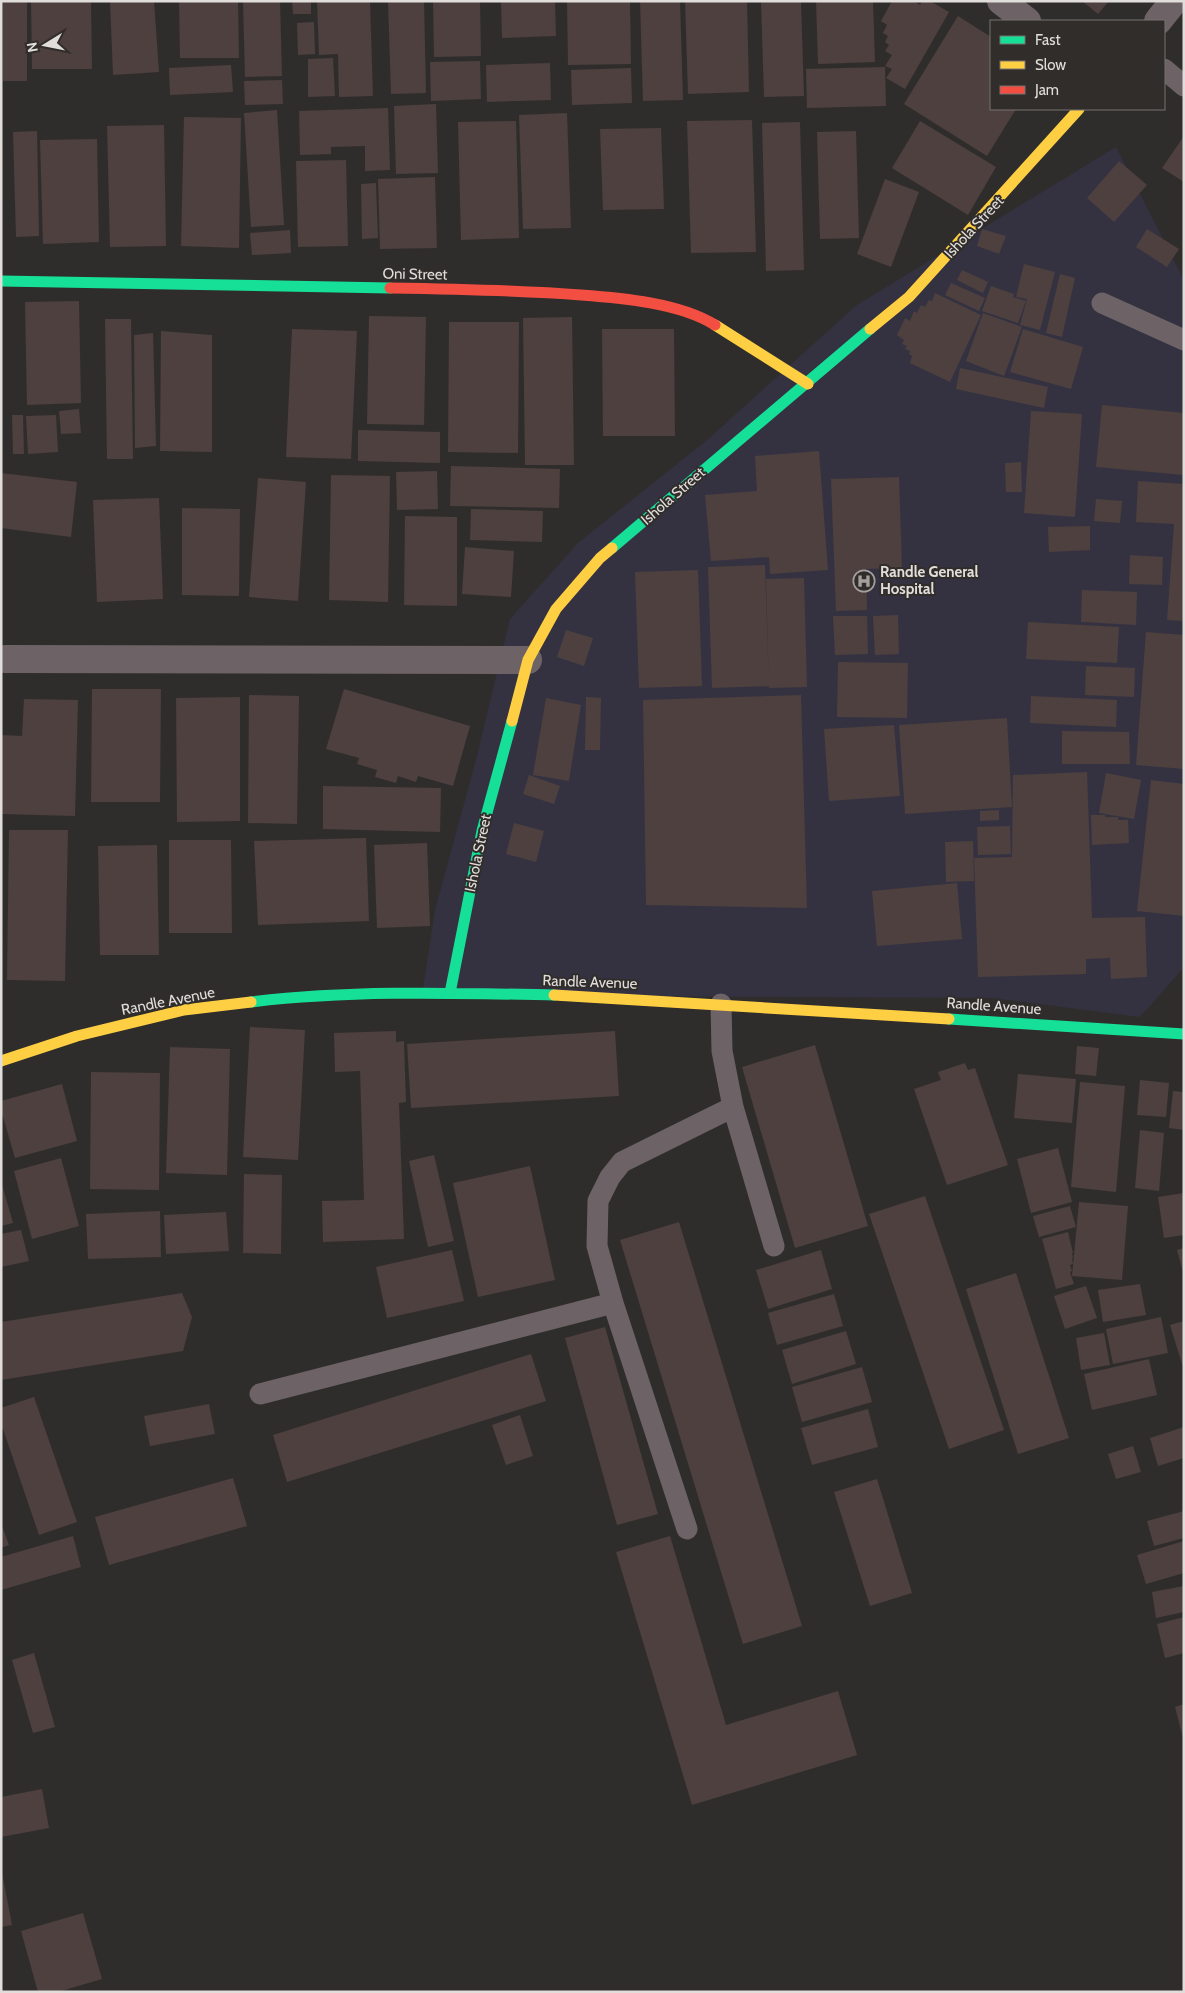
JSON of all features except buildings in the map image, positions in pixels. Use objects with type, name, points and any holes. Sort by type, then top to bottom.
[{"type":"street","points":[[1001,1],[1026,20]]},
{"type":"street","points":[[1159,20],[1174,1]]},
{"type":"street","name":"Ishola Street","points":[[450,993],[482,831],[528,660],[556,609],[600,558],[740,438],[808,384],[910,297],[1023,174],[1078,110]]},
{"type":"street","name":"Oni Street","points":[[1,282],[52,281],[532,291],[618,298],[669,307],[711,323],[808,384]]},
{"type":"street","points":[[5,659],[528,660]]},
{"type":"street","name":"Randle Avenue","points":[[1,1062],[77,1036],[184,1010],[302,996],[450,993],[584,996],[1184,1034]]},
{"type":"lane","points":[[1165,70],[1184,86]]},
{"type":"lane","points":[[1102,303],[1184,340]]},
{"type":"lane","points":[[721,1004],[722,1051],[733,1107],[774,1246]]},
{"type":"lane","points":[[687,1529],[613,1303],[597,1246],[598,1201],[610,1177],[622,1162],[733,1107]]},
{"type":"lane","points":[[260,1394],[613,1303]]},
{"type":"shaded area","name":"Randle General Hospital","points":[[1116,147],[1184,280],[1184,967],[1140,1017],[992,998],[422,995],[435,910],[476,760],[510,619],[578,543],[706,441],[857,305]]},
{"type":"traffic: fast","points":[[1,281],[390,288]]},
{"type":"traffic: fast","points":[[612,548],[870,329]]},
{"type":"traffic: fast","points":[[450,993],[482,831],[512,721]]},
{"type":"traffic: fast","points":[[251,1002],[364,994],[554,995]]},
{"type":"traffic: fast","points":[[949,1019],[1184,1034]]},
{"type":"traffic: slow","points":[[870,329],[909,297],[1078,110]]},
{"type":"traffic: slow","points":[[715,325],[808,384]]},
{"type":"traffic: slow","points":[[512,721],[528,660],[556,609],[600,558],[612,548]]},
{"type":"traffic: slow","points":[[554,995],[949,1019]]},
{"type":"traffic: slow","points":[[1,1061],[77,1036],[184,1010],[251,1002]]},
{"type":"traffic: jam","points":[[390,288],[557,293],[614,298],[650,303],[685,311],[715,325]]},
{"type":"place","name":"Randle General Hospital","points":[[864,581]]}]
